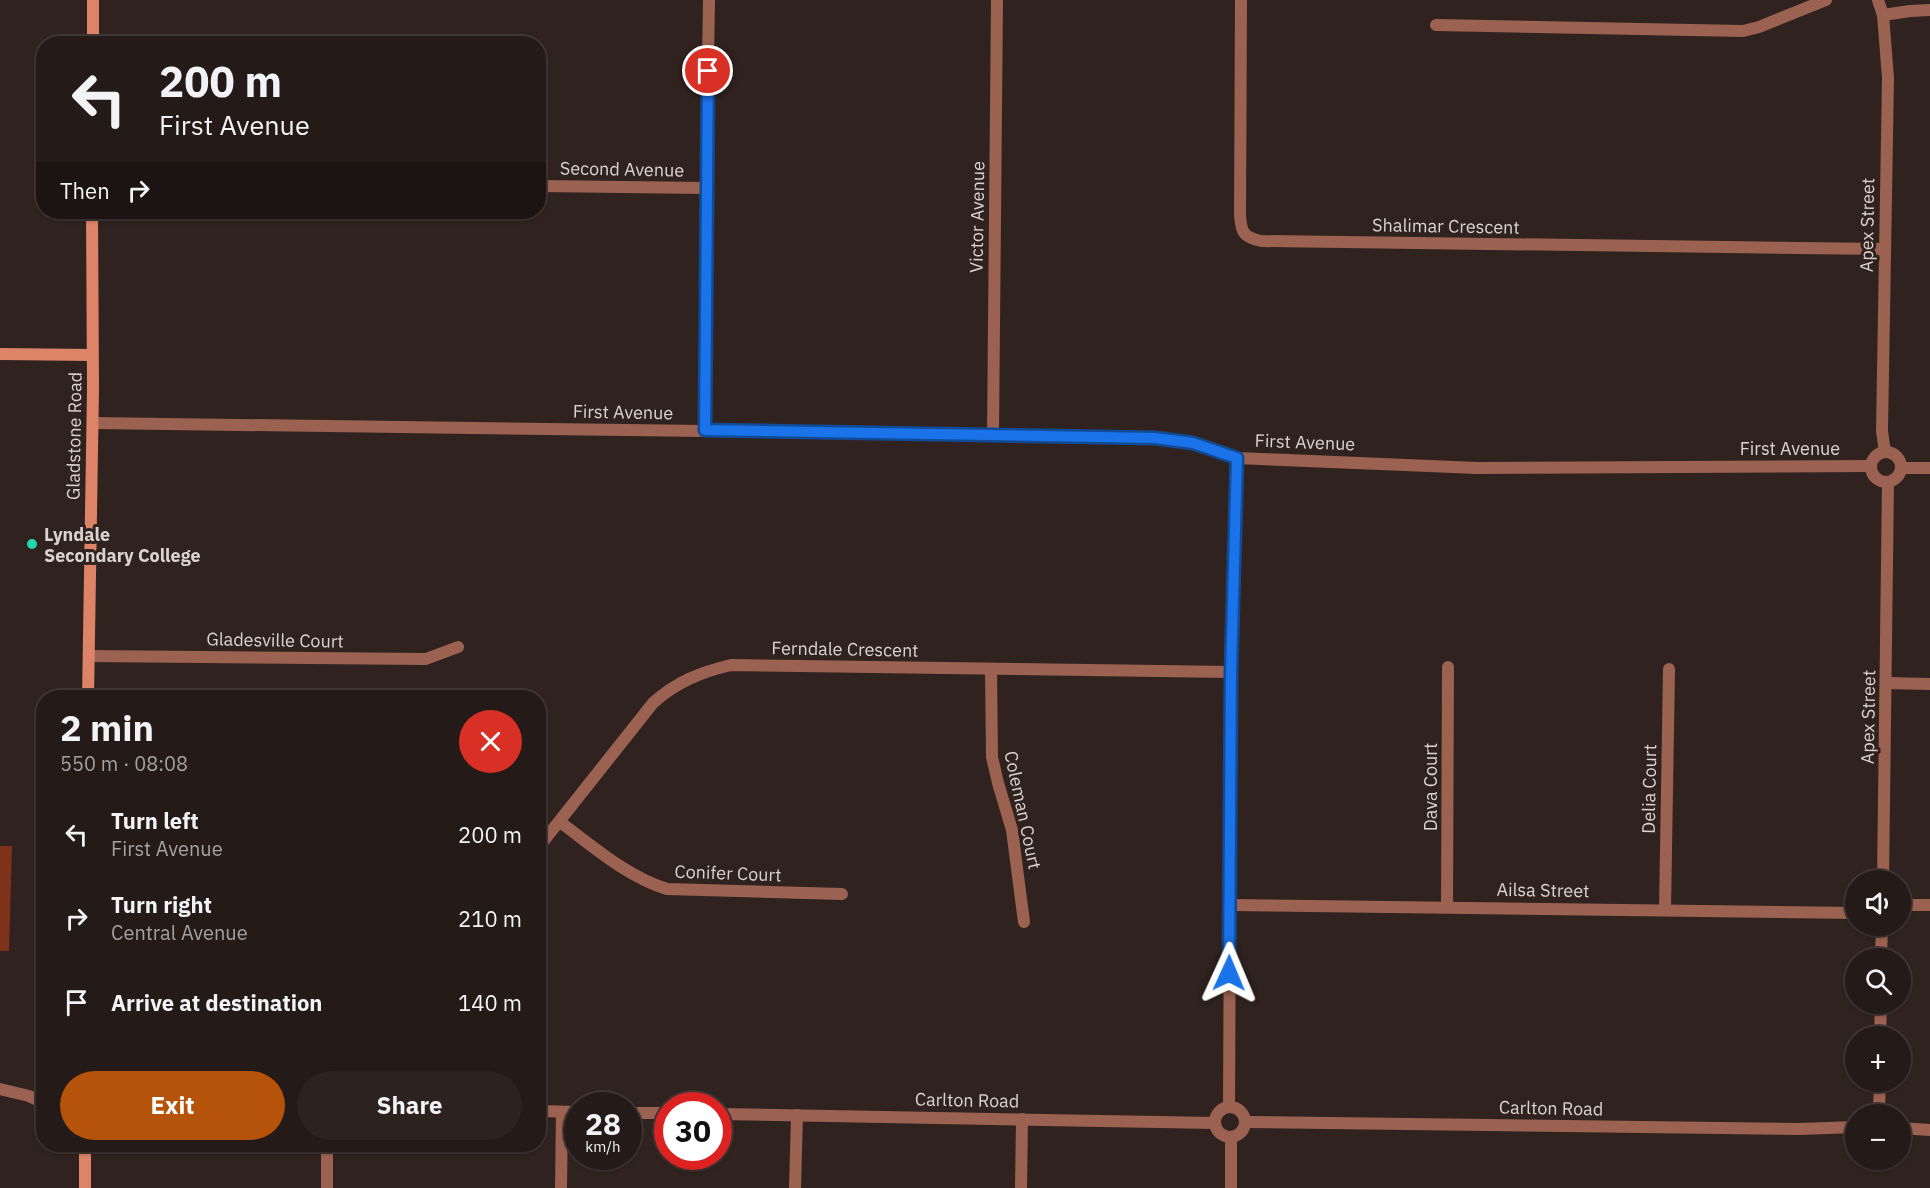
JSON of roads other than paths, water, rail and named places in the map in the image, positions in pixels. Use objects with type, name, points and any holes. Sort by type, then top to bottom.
[{"type":"main road","points":[[93,0],[93,36]]},
{"type":"main road","name":"Gladstone Road","points":[[88,690],[93,423],[92,219]]},
{"type":"main road","points":[[0,354],[92,355]]},
{"type":"main road","points":[[85,1152],[85,1188]]},
{"type":"street","points":[[705,430],[706,188],[710,0]]},
{"type":"street","name":"Victor Avenue","points":[[993,434],[997,0]]},
{"type":"street","name":"Shalimar Crescent","points":[[1241,0],[1240,225],[1244,235],[1251,239],[1261,241],[1885,249]]},
{"type":"street","points":[[1436,25],[1743,31],[1759,27],[1826,0]]},
{"type":"street","name":"Apex Street","points":[[1878,0],[1883,15],[1888,78],[1882,431],[1885,452]]},
{"type":"street","points":[[1883,15],[1930,10]]},
{"type":"street","name":"Second Avenue","points":[[546,186],[706,188]]},
{"type":"street","name":"First Avenue","points":[[93,423],[1155,438],[1193,443],[1237,458],[1477,468],[1871,466]]},
{"type":"street","points":[[1885,452],[1894,454],[1901,468],[1896,479],[1888,482],[1878,480],[1871,466],[1876,455],[1885,452]]},
{"type":"street","points":[[1229,1107],[1231,672],[1237,458]]},
{"type":"street","points":[[1901,468],[1930,468]]},
{"type":"street","name":"Apex Street","points":[[1883,870],[1888,482]]},
{"type":"street","name":"Gladesville Court","points":[[89,656],[426,660],[458,647]]},
{"type":"street","name":"Ferndale Crescent","points":[[546,839],[653,703],[664,693],[690,677],[709,670],[731,665],[1231,672]]},
{"type":"street","name":"Dava Court","points":[[1447,906],[1448,667]]},
{"type":"street","name":"Coleman Court","points":[[991,669],[992,757],[1012,830],[1024,922]]},
{"type":"street","name":"Delia Court","points":[[1665,910],[1669,669]]},
{"type":"street","points":[[1887,683],[1930,684]]},
{"type":"street","name":"Conifer Court","points":[[560,822],[632,874],[648,883],[667,889],[842,894]]},
{"type":"street","name":"Ailsa Street","points":[[1230,905],[1845,913]]},
{"type":"street","points":[[1911,905],[1930,905]]},
{"type":"street","points":[[0,1089],[36,1099]]},
{"type":"street","points":[[1229,1107],[1239,1109],[1246,1122],[1240,1134],[1232,1138],[1218,1132],[1215,1123],[1220,1110],[1229,1107]]},
{"type":"street","points":[[546,1111],[562,1112],[561,1188]]},
{"type":"street","name":"Carlton Road","points":[[732,1114],[1215,1123]]},
{"type":"street","points":[[795,1188],[797,1115]]},
{"type":"street","points":[[1022,1119],[1022,1188]]},
{"type":"street","name":"Carlton Road","points":[[1246,1122],[1799,1130],[1845,1128]]},
{"type":"street","points":[[1911,1129],[1930,1130]]},
{"type":"street","points":[[1231,1188],[1232,1138]]},
{"type":"street","points":[[327,1152],[327,1188]]},
{"type":"place","name":"Lyndale Secondary College","points":[[32,544]]}]
